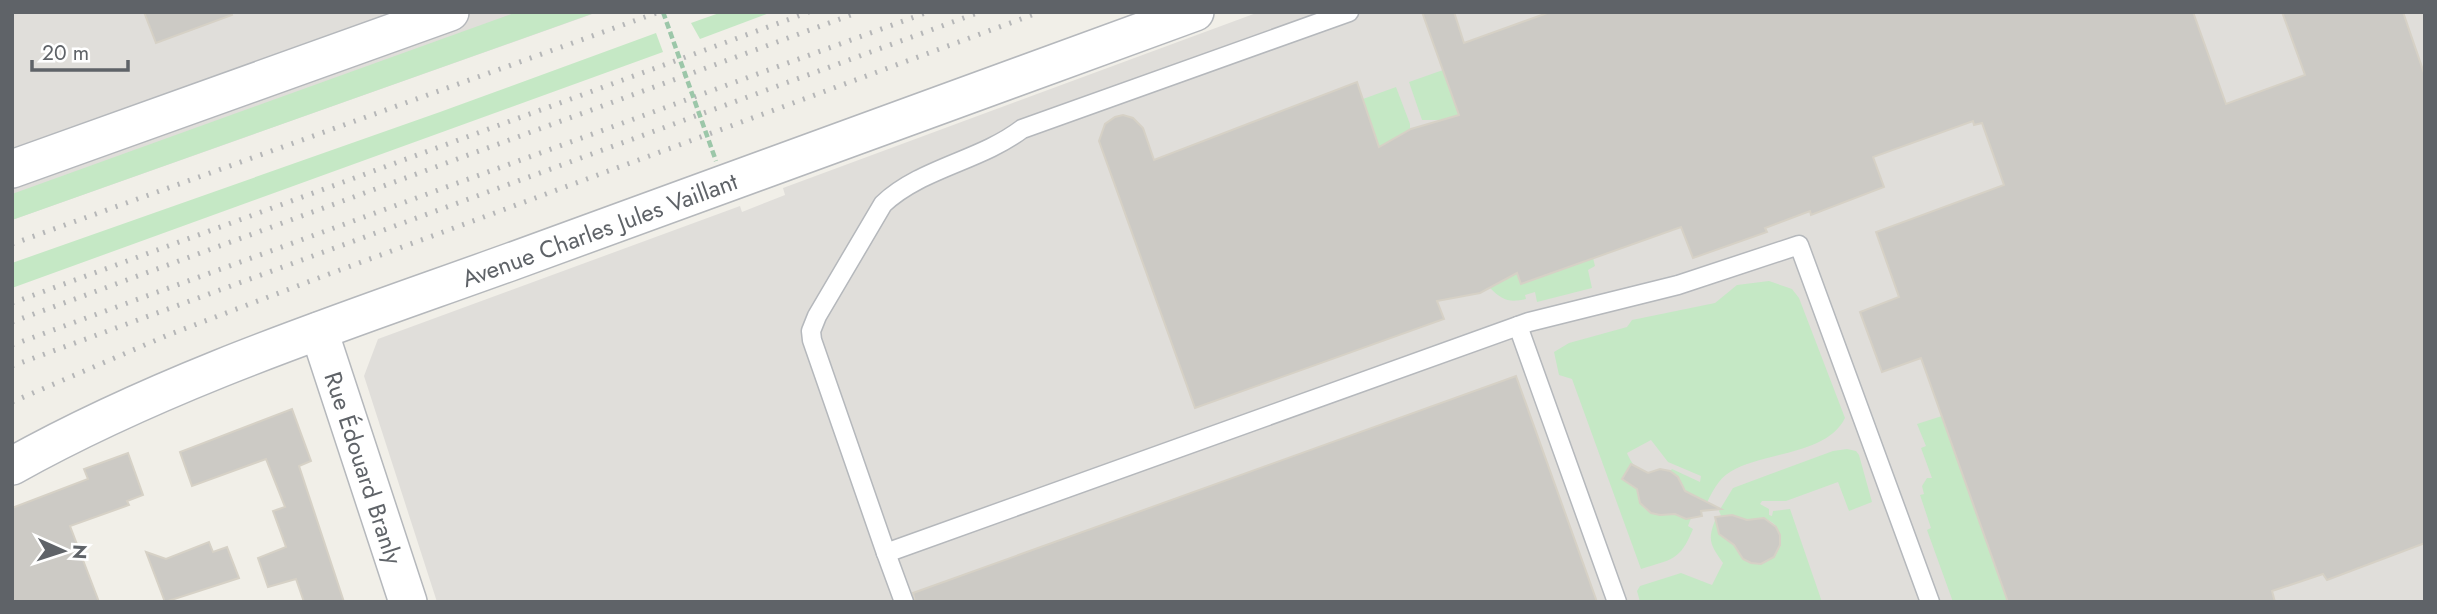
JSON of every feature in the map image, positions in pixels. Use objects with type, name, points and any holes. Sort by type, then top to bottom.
[{"type":"street","points":[[12,169],[450,12]]},
{"type":"street","name":"Avenue Charles Jules Vaillant","points":[[12,466],[67,436],[146,399],[319,331],[1195,12]]},
{"type":"street","name":"Rue Édouard Branly","points":[[319,331],[408,602]]},
{"type":"lane","points":[[904,602],[811,340],[811,331],[817,316],[883,204],[898,190],[993,149],[1022,129],[1349,12]]},
{"type":"lane","points":[[886,553],[1518,326],[1678,285],[1799,245],[1930,602]]},
{"type":"lane","points":[[1518,326],[1617,602]]},
{"type":"path","points":[[663,12],[716,161]]},
{"type":"shaded area","points":[[12,12],[598,12],[12,220]]},
{"type":"shaded area","points":[[1259,12],[2425,12],[2425,602],[437,602],[364,376],[378,339],[740,206],[742,212],[785,195],[783,188]]},
{"type":"green space","points":[[517,12],[597,12],[12,220],[12,194]]},
{"type":"green space","points":[[722,12],[772,12],[700,39],[691,23]]},
{"type":"green space","points":[[656,33],[663,52],[12,288],[12,263]]},
{"type":"green space","points":[[1443,70],[1461,120],[1422,120],[1409,82]]},
{"type":"green space","points":[[1396,87],[1410,129],[1380,149],[1363,99]]},
{"type":"green space","points":[[1593,258],[1595,266],[1588,270],[1592,288],[1537,302],[1535,292],[1525,295],[1526,299],[1515,301],[1502,298],[1490,288],[1517,273],[1521,284]]},
{"type":"green space","points":[[1769,281],[1792,289],[1799,298],[1845,418],[1824,440],[1744,465],[1730,472],[1718,483],[1705,507],[1683,495],[1680,481],[1670,471],[1672,469],[1700,482],[1701,476],[1668,462],[1651,440],[1627,453],[1638,472],[1638,495],[1643,506],[1657,514],[1673,511],[1681,518],[1691,518],[1688,526],[1693,529],[1684,547],[1674,557],[1641,569],[1572,379],[1559,375],[1554,352],[1569,343],[1627,327],[1632,320],[1715,303],[1737,285]]},
{"type":"green space","points":[[1942,416],[2008,602],[1953,602],[1927,530],[1931,528],[1920,495],[1924,494],[1922,486],[1927,478],[1932,478],[1921,448],[1926,446],[1917,424]]},
{"type":"green space","points":[[1833,451],[1856,451],[1859,455],[1872,502],[1849,511],[1838,482],[1786,501],[1762,501],[1760,504],[1769,509],[1769,515],[1772,516],[1773,511],[1790,509],[1822,602],[1640,602],[1637,591],[1640,586],[1681,573],[1712,585],[1723,563],[1711,542],[1716,518],[1721,534],[1726,539],[1735,541],[1738,552],[1745,560],[1755,564],[1764,563],[1771,558],[1780,542],[1775,525],[1763,518],[1744,521],[1722,518],[1719,511],[1733,488]]},
{"type":"building","points":[[144,12],[231,12],[232,15],[156,43]]},
{"type":"building","points":[[1422,12],[1454,12],[1464,43],[1550,12],[2193,12],[2226,104],[2305,75],[2282,12],[2403,12],[2425,76],[2425,543],[2327,580],[2323,574],[2272,591],[2275,602],[2008,602],[1921,358],[1882,372],[1860,312],[1899,297],[1876,232],[2004,185],[1982,123],[1974,125],[1973,121],[1873,157],[1884,187],[1811,215],[1810,211],[1765,228],[1767,232],[1693,258],[1681,227],[1521,284],[1517,273],[1480,293],[1437,301],[1444,319],[1195,408],[1099,141],[1105,124],[1123,115],[1133,118],[1143,128],[1154,160],[1357,82],[1379,147],[1411,129],[1459,115]]},
{"type":"building","points":[[1516,376],[1597,602],[915,602],[913,593]]},
{"type":"building","points":[[292,409],[311,461],[299,466],[344,602],[304,602],[296,579],[268,587],[258,558],[286,547],[273,511],[285,507],[266,459],[192,486],[180,452]]},
{"type":"building","points":[[128,453],[143,495],[127,501],[129,505],[70,526],[99,602],[12,602],[12,508],[88,479],[84,469]]},
{"type":"building","points":[[1631,464],[1648,473],[1660,469],[1670,471],[1678,477],[1685,491],[1721,509],[1701,511],[1702,516],[1686,519],[1675,514],[1651,513],[1640,503],[1637,489],[1622,479]]},
{"type":"building","points":[[1732,515],[1747,520],[1764,518],[1776,527],[1780,535],[1780,545],[1774,557],[1761,564],[1743,559],[1734,545],[1719,534],[1715,517]]},
{"type":"building","points":[[209,542],[213,552],[227,547],[239,578],[165,602],[146,552],[166,559]]},
{"type":"railway","points":[[12,244],[659,12]]},
{"type":"railway","points":[[12,303],[809,12]]},
{"type":"railway","points":[[12,322],[859,12]]},
{"type":"railway","points":[[12,345],[928,12]]},
{"type":"railway","points":[[12,366],[980,12]]},
{"type":"railway","points":[[12,402],[168,335],[1040,12]]}]
